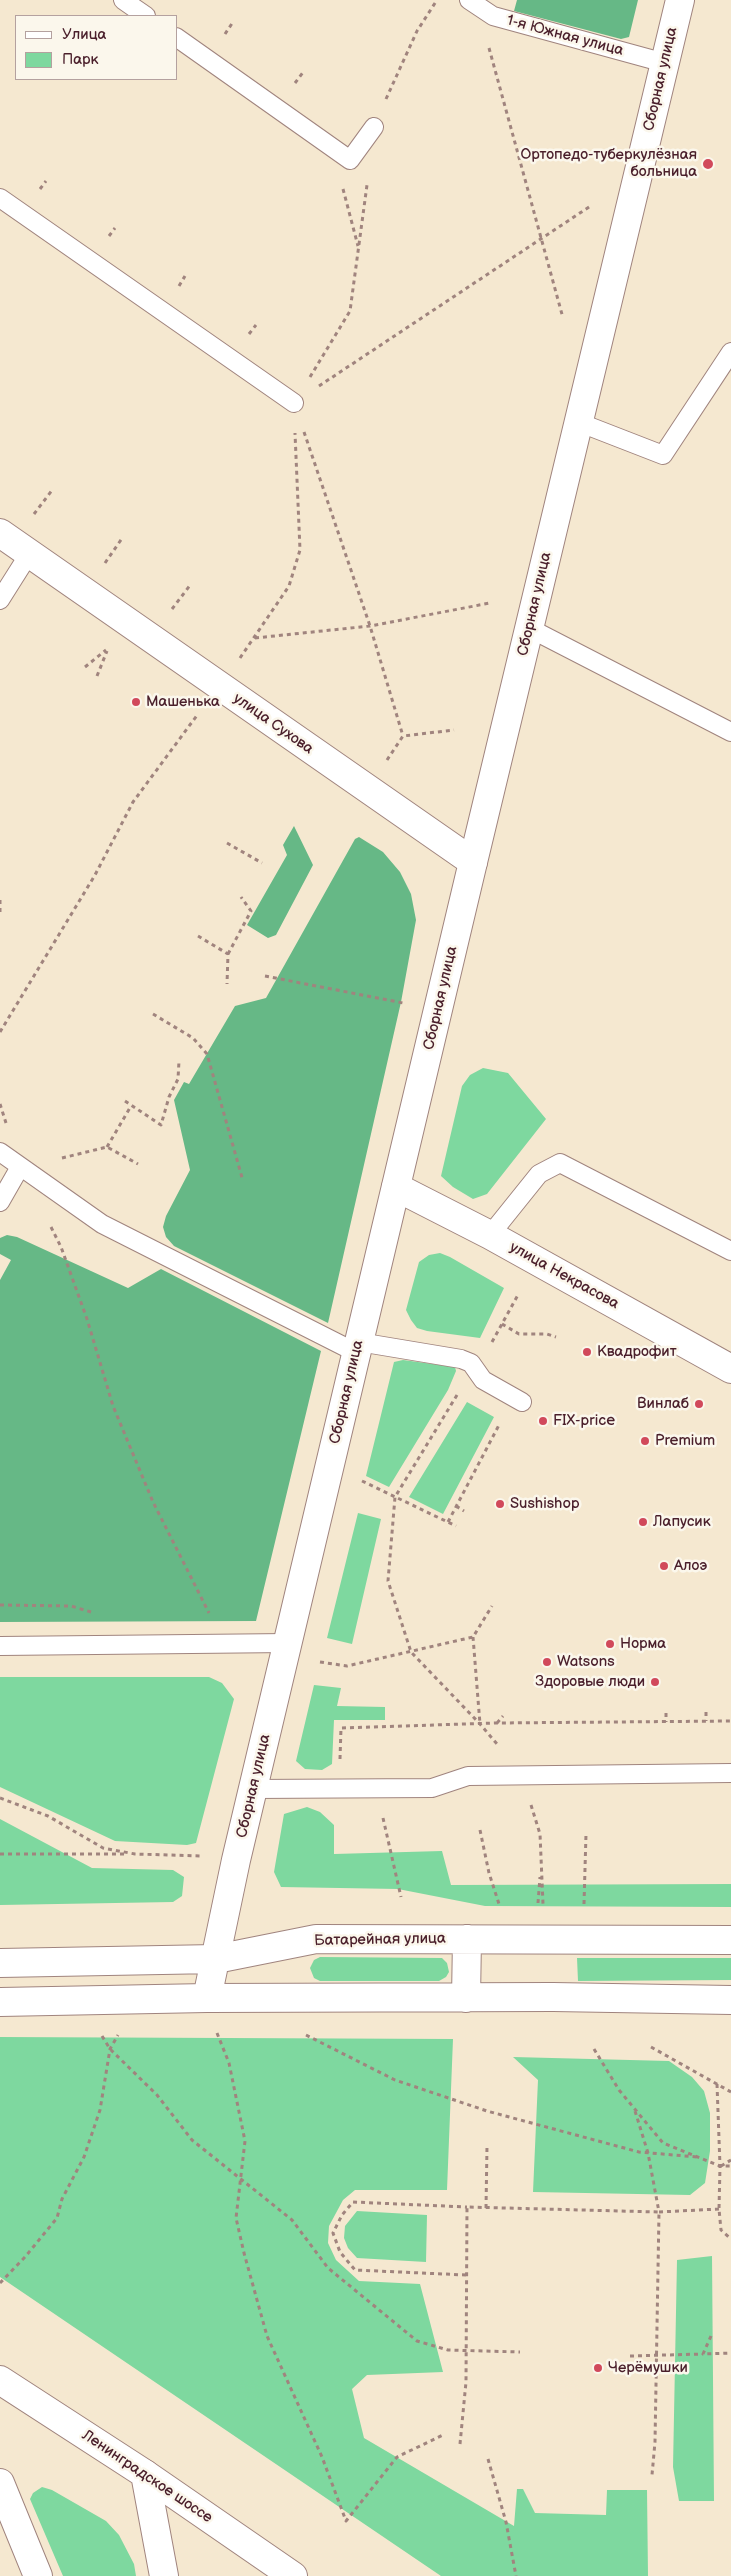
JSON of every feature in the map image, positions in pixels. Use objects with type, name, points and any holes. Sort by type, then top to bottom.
[{"type":"street","name":"Сборная улица","points":[[207,1998],[253,1789],[680,0]]},
{"type":"street","name":"улица Сухова","points":[[0,533],[473,862]]},
{"type":"street","name":"улица Некрасова","points":[[396,1187],[490,1235],[731,1369]]},
{"type":"street","name":"Батарейная улица","points":[[0,1963],[216,1959],[316,1939],[731,1940]]},
{"type":"street","points":[[466,1998],[467,1939]]},
{"type":"street","points":[[0,2002],[207,1998],[731,2000]]},
{"type":"street","name":"Ленинградское шоссе","points":[[0,2380],[144,2474],[293,2576]]},
{"type":"street","points":[[144,2474],[164,2576]]},
{"type":"street","points":[[0,2483],[38,2576]]},
{"type":"lane","points":[[123,0],[145,15]]},
{"type":"lane","name":"1-я Южная улица","points":[[474,3],[493,16],[665,63]]},
{"type":"lane","points":[[178,38],[350,160],[374,126]]},
{"type":"lane","points":[[0,198],[294,403]]},
{"type":"lane","points":[[578,422],[663,455],[731,352]]},
{"type":"lane","points":[[0,600],[29,554]]},
{"type":"lane","points":[[529,628],[731,732]]},
{"type":"lane","points":[[0,1152],[102,1224],[358,1347],[461,1359],[470,1363],[483,1380],[518,1400]]},
{"type":"lane","points":[[490,1235],[539,1174],[560,1164],[731,1251]]},
{"type":"lane","points":[[0,1202],[20,1167]]},
{"type":"lane","points":[[0,1646],[288,1643]]},
{"type":"lane","points":[[253,1789],[432,1788],[468,1776],[731,1772]]},
{"type":"path","points":[[374,126],[417,31],[437,0]]},
{"type":"path","points":[[474,3],[563,318]]},
{"type":"path","points":[[332,147],[359,249]]},
{"type":"path","points":[[247,665],[240,659],[289,586],[300,550],[294,403],[350,311],[367,183]]},
{"type":"path","points":[[294,403],[592,205]]},
{"type":"path","points":[[294,403],[370,626],[404,736],[454,730]]},
{"type":"path","points":[[32,516],[53,489]]},
{"type":"path","points":[[104,565],[123,537]]},
{"type":"path","points":[[170,612],[191,584]]},
{"type":"path","points":[[254,638],[370,626],[490,603]]},
{"type":"path","points":[[85,667],[108,648],[97,676]]},
{"type":"path","points":[[0,1032],[95,875],[133,802],[199,713]]},
{"type":"path","points":[[227,843],[262,863]]},
{"type":"path","points":[[227,984],[228,954],[251,911],[242,896]]},
{"type":"path","points":[[0,900],[0,915]]},
{"type":"path","points":[[198,936],[228,954]]},
{"type":"path","points":[[265,976],[407,1003]]},
{"type":"path","points":[[153,1014],[194,1038],[207,1054],[243,1181]]},
{"type":"path","points":[[125,1101],[161,1125],[169,1096],[178,1079],[179,1061]]},
{"type":"path","points":[[0,1104],[20,1167],[107,1148],[138,1164]]},
{"type":"path","points":[[107,1148],[131,1106]]},
{"type":"path","points":[[47,1220],[61,1247],[87,1319],[113,1406],[153,1502],[224,1643]]},
{"type":"path","points":[[498,1332],[521,1288]]},
{"type":"path","points":[[502,1324],[519,1334],[547,1334],[556,1337]]},
{"type":"path","points":[[457,1396],[395,1497],[388,1581],[411,1652],[493,1739]]},
{"type":"path","points":[[448,1522],[518,1400]]},
{"type":"path","points":[[359,1479],[456,1526]]},
{"type":"path","points":[[456,1506],[464,1511]]},
{"type":"path","points":[[480,1724],[473,1637],[492,1606]]},
{"type":"path","points":[[315,1662],[347,1666],[473,1637]]},
{"type":"path","points":[[706,1712],[706,1721]]},
{"type":"path","points":[[666,1713],[666,1722]]},
{"type":"path","points":[[496,1723],[503,1716]]},
{"type":"path","points":[[341,1732],[341,1728],[496,1723],[731,1721]]},
{"type":"path","points":[[375,1788],[401,1897]]},
{"type":"path","points":[[0,1798],[48,1816],[103,1848],[135,1854]]},
{"type":"path","points":[[480,1830],[494,1895],[501,1908]]},
{"type":"path","points":[[584,1901],[586,1834]]},
{"type":"path","points":[[0,1854],[204,1856]]},
{"type":"path","points":[[538,1905],[538,1885],[541,1876]]},
{"type":"path","points":[[543,1884],[543,1907]]},
{"type":"path","points":[[0,2282],[25,2257],[57,2218],[62,2199],[84,2157],[100,2110],[110,2049],[123,2028]]},
{"type":"path","points":[[214,2028],[229,2063],[245,2141],[236,2218],[267,2336],[322,2457],[346,2521],[397,2457],[443,2435]]},
{"type":"path","points":[[300,2032],[395,2080],[487,2111],[639,2152],[697,2157]]},
{"type":"path","points":[[101,2034],[110,2049],[157,2096],[192,2140],[242,2178],[292,2220],[328,2268],[417,2341],[448,2350],[520,2352]]},
{"type":"path","points":[[651,2047],[731,2092]]},
{"type":"path","points":[[594,2049],[619,2090],[663,2143],[720,2166],[731,2166]]},
{"type":"path","points":[[717,2084],[720,2166],[719,2209],[722,2230],[731,2239]]},
{"type":"path","points":[[634,2108],[648,2153],[659,2212],[657,2355],[652,2475]]},
{"type":"path","points":[[486,2146],[486,2208]]},
{"type":"path","points":[[720,2166],[731,2160]]},
{"type":"path","points":[[466,2274],[354,2270],[340,2252],[333,2233],[342,2214],[353,2202],[486,2208],[659,2212],[719,2209]]},
{"type":"path","points":[[460,2444],[466,2382],[467,2207]]},
{"type":"path","points":[[703,2354],[711,2336]]},
{"type":"path","points":[[630,2356],[731,2353]]},
{"type":"path","points":[[488,2459],[506,2522],[516,2576]]},
{"type":"green space","points":[[517,0],[638,0],[629,37],[621,39],[514,11]]},
{"type":"green space","points":[[294,826],[313,865],[276,935],[268,938],[247,925],[287,855],[283,845]]},
{"type":"green space","points":[[359,837],[383,852],[400,872],[411,894],[416,920],[401,1002],[328,1323],[174,1246],[166,1237],[163,1227],[166,1216],[190,1170],[174,1100],[184,1082],[189,1084],[235,1006],[266,998],[355,839]]},
{"type":"green space","points":[[483,1068],[508,1073],[546,1119],[487,1194],[473,1199],[453,1187],[441,1176],[462,1086],[470,1075]]},
{"type":"green space","points":[[7,1235],[17,1237],[128,1288],[161,1269],[321,1351],[256,1621],[0,1622],[0,1280],[11,1260],[0,1254],[0,1238]]},
{"type":"green space","points":[[440,1253],[504,1288],[480,1338],[417,1328],[406,1310],[419,1262],[429,1255]]},
{"type":"green space","points":[[403,1360],[455,1367],[456,1371],[448,1390],[389,1487],[366,1476],[394,1362]]},
{"type":"green space","points":[[467,1402],[494,1417],[443,1514],[409,1497]]},
{"type":"green space","points":[[358,1513],[381,1519],[352,1644],[327,1638]]},
{"type":"green space","points":[[0,1677],[209,1677],[222,1683],[234,1699],[196,1843],[187,1845],[115,1841],[0,1787]]},
{"type":"green space","points":[[314,1685],[341,1688],[337,1706],[385,1707],[385,1720],[334,1720],[332,1764],[322,1770],[305,1769],[296,1761]]},
{"type":"green space","points":[[307,1807],[320,1812],[334,1825],[334,1854],[442,1851],[451,1885],[731,1884],[731,1907],[485,1906],[398,1889],[281,1887],[274,1872],[284,1814]]},
{"type":"green space","points":[[0,1819],[92,1868],[173,1870],[184,1877],[182,1896],[173,1902],[0,1905]]},
{"type":"green space","points":[[320,1957],[442,1958],[447,1963],[449,1972],[446,1977],[439,1981],[320,1981],[314,1978],[310,1968],[314,1960]]},
{"type":"green space","points":[[577,1958],[731,1958],[731,1980],[578,1981]]},
{"type":"green space","points":[[0,2037],[453,2039],[447,2190],[355,2190],[343,2200],[329,2226],[328,2243],[336,2260],[359,2281],[420,2284],[443,2372],[367,2375],[352,2389],[364,2438],[514,2526],[517,2489],[523,2489],[535,2513],[606,2515],[607,2490],[647,2490],[648,2576],[441,2576],[0,2277]]},
{"type":"green space","points":[[513,2057],[669,2061],[692,2077],[704,2091],[710,2113],[710,2151],[705,2183],[690,2195],[533,2192],[538,2080]]},
{"type":"green space","points":[[357,2211],[427,2215],[426,2262],[357,2258],[348,2248],[344,2238],[345,2226]]},
{"type":"green space","points":[[712,2256],[714,2501],[679,2501],[673,2467],[677,2260]]},
{"type":"green space","points":[[42,2487],[52,2490],[106,2521],[119,2535],[134,2564],[136,2576],[63,2576],[30,2499],[33,2493]]},
{"type":"place","name":"Ортопедо-туберкулёзная больница","points":[[708,164]]},
{"type":"place","name":"Машенька","points":[[136,702]]},
{"type":"place","name":"Квадрофит","points":[[587,1352]]},
{"type":"place","name":"Винлаб","points":[[699,1404]]},
{"type":"place","name":"FIX-price","points":[[543,1421]]},
{"type":"place","name":"Premium","points":[[645,1441]]},
{"type":"place","name":"Sushishop","points":[[500,1504]]},
{"type":"place","name":"Лапусик","points":[[643,1522]]},
{"type":"place","name":"Алоэ","points":[[664,1566]]},
{"type":"place","name":"Норма","points":[[610,1644]]},
{"type":"place","name":"Watsons","points":[[547,1662]]},
{"type":"place","name":"Здоровые люди","points":[[655,1682]]},
{"type":"place","name":"Черёмушки","points":[[598,2368]]}]
